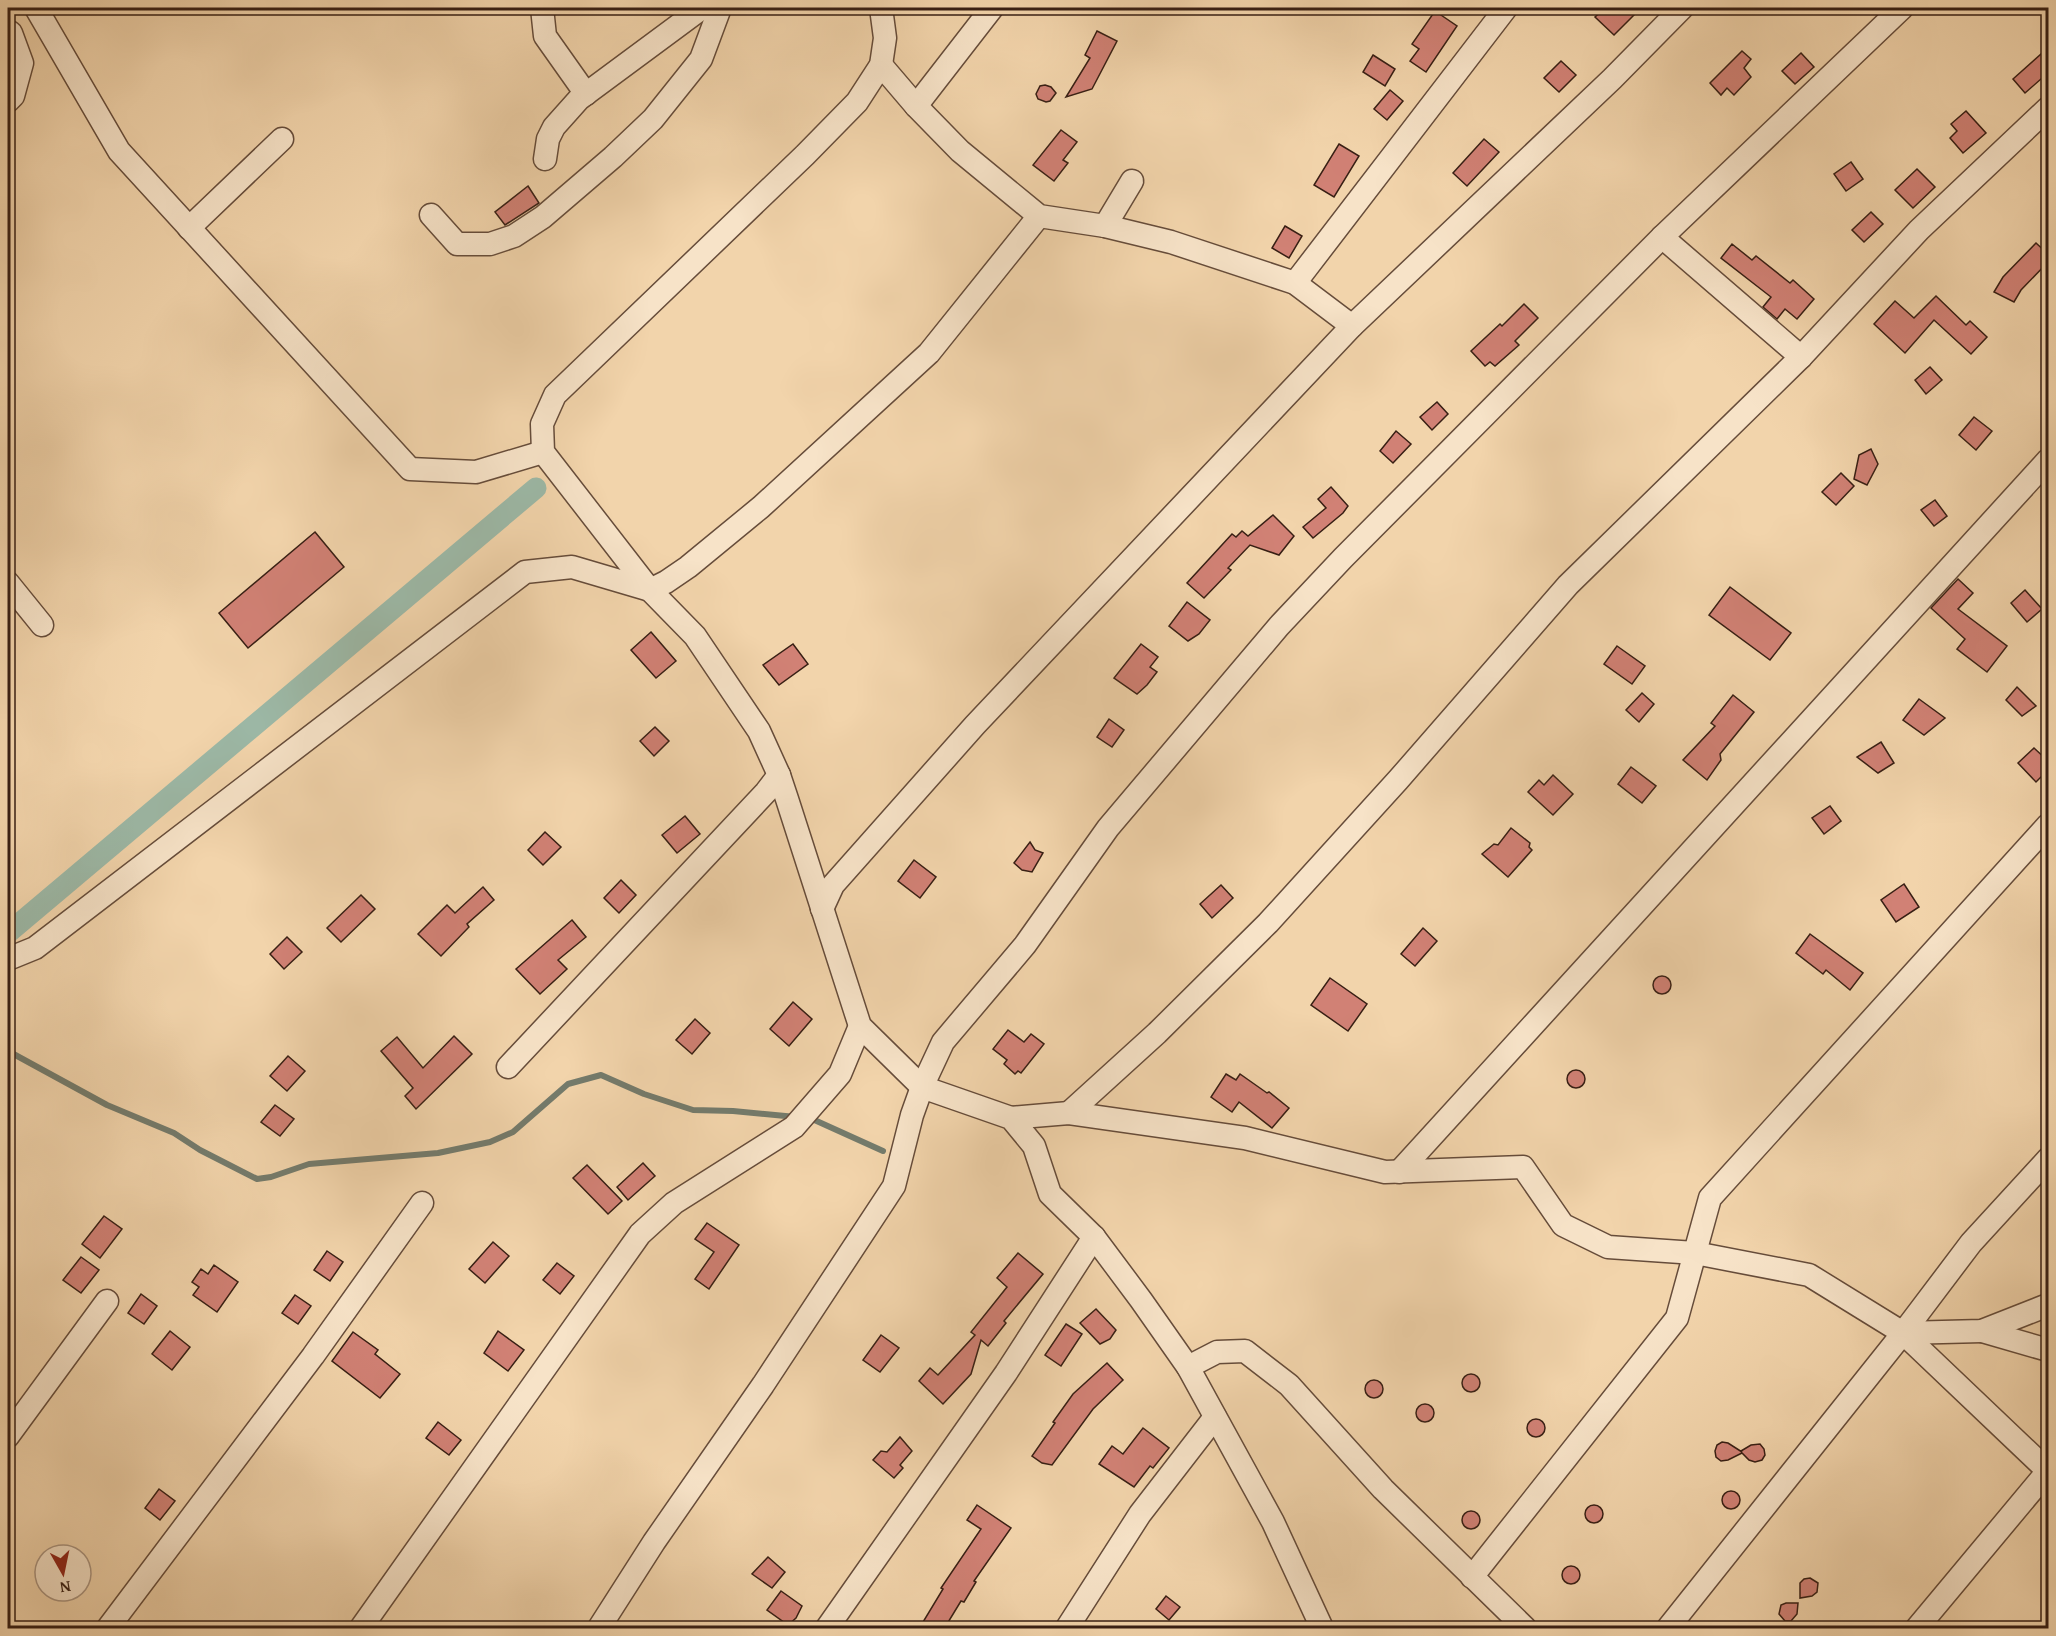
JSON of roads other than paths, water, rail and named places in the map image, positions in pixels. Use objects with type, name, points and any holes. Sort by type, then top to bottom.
[{"type":"street","points":[[36,8],[119,151],[410,469],[476,472],[543,452]]},
{"type":"street","points":[[542,8],[545,36],[586,94]]},
{"type":"street","points":[[545,159],[548,139],[554,127],[579,99],[702,8]]},
{"type":"street","points":[[431,215],[457,243],[490,244],[514,236],[543,217],[613,157],[652,119],[701,59],[720,8]]},
{"type":"street","points":[[881,8],[885,38],[881,65],[857,102],[805,155],[555,395],[542,424],[543,452],[650,590],[695,636],[759,731],[779,775],[860,1026],[922,1087],[1011,1118],[1069,1113],[1245,1138],[1385,1172],[1523,1167],[1563,1225],[1608,1247],[1695,1253],[1809,1275],[1903,1333],[2049,1471],[1917,1629]]},
{"type":"street","points":[[916,106],[992,8]]},
{"type":"street","points":[[1295,282],[1506,8]]},
{"type":"street","points":[[822,909],[834,885],[975,725],[1352,326],[1612,79],[1682,8]]},
{"type":"street","points":[[599,1629],[654,1542],[764,1385],[894,1186],[912,1115],[943,1042],[1025,945],[1108,828],[1280,626],[1343,558],[1662,237],[1902,8]]},
{"type":"street","points":[[8,31],[11,33],[22,63],[13,96],[8,101]]},
{"type":"street","points":[[881,65],[916,106],[960,151],[1039,216],[1105,225],[1171,242],[1295,282],[1352,326]]},
{"type":"street","points":[[1069,1113],[1157,1033],[1268,923],[1398,780],[1568,585],[1802,357],[1919,230],[2049,108]]},
{"type":"street","points":[[189,228],[282,139]]},
{"type":"street","points":[[1105,225],[1132,181]]},
{"type":"street","points":[[8,959],[36,948],[525,572],[573,567],[650,590],[688,567],[761,507],[929,353],[1039,216]]},
{"type":"street","points":[[1662,237],[1802,357]]},
{"type":"street","points":[[1399,1172],[2049,460]]},
{"type":"street","points":[[8,583],[42,625]]},
{"type":"street","points":[[508,1067],[766,792],[779,775]]},
{"type":"street","points":[[1472,1577],[1677,1318],[1710,1198],[2049,825]]},
{"type":"street","points":[[361,1629],[640,1234],[674,1203],[794,1127],[840,1074],[860,1026]]},
{"type":"street","points":[[1011,1118],[1034,1146],[1050,1194],[1094,1237],[1188,1367],[1273,1522],[1312,1622]]},
{"type":"street","points":[[1668,1629],[1903,1333],[1971,1243],[2049,1159]]},
{"type":"street","points":[[108,1629],[313,1356],[422,1203]]},
{"type":"street","points":[[827,1629],[1006,1373],[1094,1237]]},
{"type":"street","points":[[8,1436],[107,1301]]},
{"type":"street","points":[[1982,1331],[2049,1305]]},
{"type":"street","points":[[1903,1333],[1982,1331],[2049,1350]]},
{"type":"street","points":[[1188,1367],[1216,1352],[1245,1351],[1289,1385],[1383,1489],[1525,1629]]},
{"type":"street","points":[[1067,1629],[1140,1514],[1215,1417]]},
{"type":"waterway","points":[[8,933],[536,488]]},
{"type":"waterway","points":[[8,1051],[107,1105],[174,1133],[200,1150],[257,1179],[271,1177],[309,1164],[438,1153],[490,1142],[513,1132],[568,1084],[601,1075],[644,1094],[693,1110],[796,1117]]},
{"type":"waterway","points":[[810,1118],[883,1151]]}]
